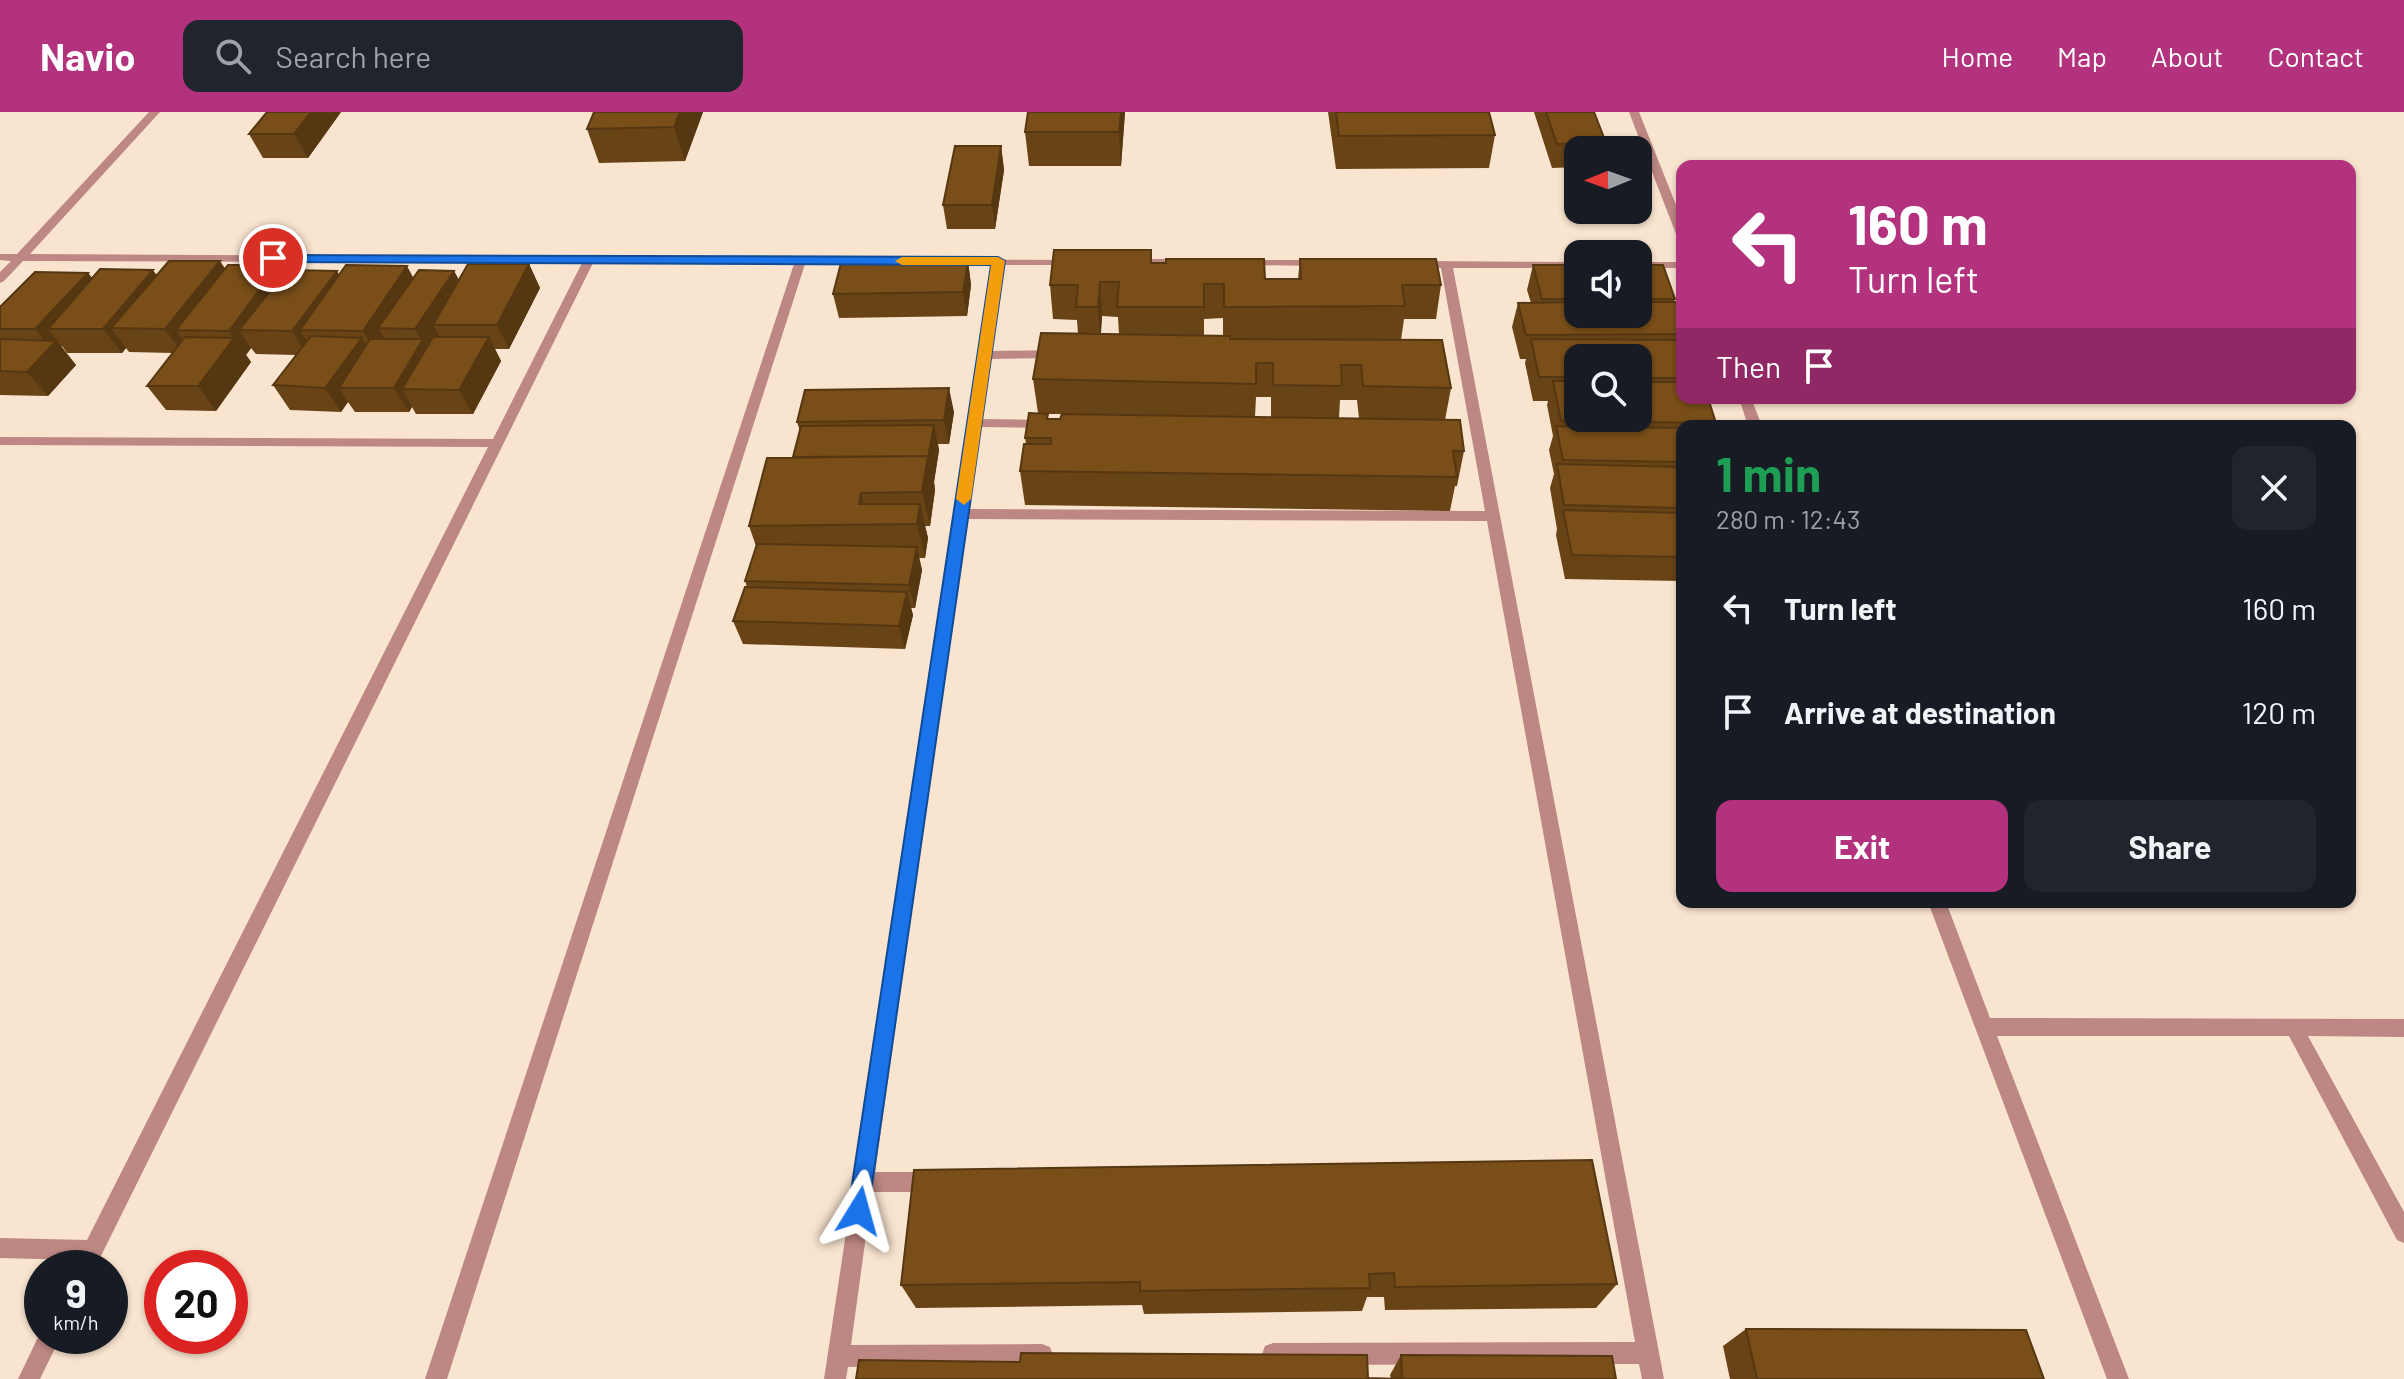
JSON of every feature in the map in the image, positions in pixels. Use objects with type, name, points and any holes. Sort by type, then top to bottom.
[{"type":"lane","points":[[0,279],[155,112]]},
{"type":"lane","points":[[1634,112],[1676,219]]},
{"type":"lane","points":[[0,257],[1094,262]]},
{"type":"lane","points":[[94,1250],[589,260]]},
{"type":"lane","points":[[436,1379],[801,260]]},
{"type":"lane","points":[[835,1379],[998,261]]},
{"type":"lane","points":[[1110,262],[1206,263]]},
{"type":"lane","points":[[1238,263],[1334,263]]},
{"type":"lane","points":[[1398,264],[1564,265]]},
{"type":"lane","points":[[1446,264],[1454,353],[1469,430],[1492,516],[1607,1178],[1653,1379]]},
{"type":"lane","points":[[1652,265],[1676,265]]},
{"type":"lane","points":[[985,355],[1080,354]]},
{"type":"lane","points":[[975,423],[1069,425]]},
{"type":"lane","points":[[0,441],[497,443]]},
{"type":"lane","points":[[962,514],[1492,516]]},
{"type":"lane","points":[[1939,908],[2118,1379]]},
{"type":"lane","points":[[1984,1027],[2404,1028]]},
{"type":"lane","points":[[2294,1028],[2404,1233]]},
{"type":"lane","points":[[863,1182],[959,1182]]},
{"type":"lane","points":[[0,1248],[24,1251]]},
{"type":"lane","points":[[1251,1354],[1648,1353]]},
{"type":"lane","points":[[29,1379],[41,1354]]},
{"type":"lane","points":[[838,1356],[1061,1355]]},
{"type":"shaded area","points":[[0,112],[2404,112],[2404,1379],[0,1379]]},
{"type":"building","points":[[267,112],[311,112],[294,134],[249,134]]},
{"type":"building","points":[[594,112],[680,112],[674,127],[587,129]]},
{"type":"building","points":[[1028,112],[1121,112],[1119,132],[1025,132]]},
{"type":"building","points":[[1336,112],[1489,112],[1495,135],[1339,136]]},
{"type":"building","points":[[1546,112],[1594,112],[1603,136],[1564,136],[1564,144],[1557,144]]},
{"type":"building","points":[[955,146],[1001,146],[992,205],[943,205]]},
{"type":"building","points":[[1054,250],[1151,250],[1151,263],[1166,263],[1166,259],[1264,259],[1265,279],[1301,279],[1300,259],[1436,259],[1441,285],[1402,285],[1405,306],[1224,307],[1224,284],[1204,284],[1204,307],[1117,307],[1119,282],[1100,282],[1098,307],[1076,307],[1078,285],[1050,285]]},
{"type":"building","points":[[169,261],[220,261],[165,329],[111,328]]},
{"type":"building","points":[[968,261],[963,292],[833,294],[841,263]]},
{"type":"building","points":[[468,264],[529,264],[497,325],[433,325]]},
{"type":"building","points":[[228,265],[278,265],[229,331],[176,330]]},
{"type":"building","points":[[346,265],[407,266],[363,331],[300,330]]},
{"type":"building","points":[[1533,265],[1564,265],[1564,299],[1542,299]]},
{"type":"building","points":[[1652,265],[1663,265],[1675,299],[1652,299]]},
{"type":"building","points":[[100,269],[153,270],[103,329],[48,329]]},
{"type":"building","points":[[287,270],[337,271],[292,331],[239,330]]},
{"type":"building","points":[[419,270],[454,271],[415,329],[378,328]]},
{"type":"building","points":[[35,272],[88,273],[35,329],[0,329],[0,307]]},
{"type":"building","points":[[1564,302],[1564,328],[1652,328],[1652,302],[1676,302],[1676,334],[1526,335],[1518,303]]},
{"type":"building","points":[[1041,333],[1230,336],[1230,339],[1442,340],[1451,388],[1363,386],[1361,365],[1341,365],[1342,386],[1273,385],[1273,363],[1256,363],[1256,384],[1033,379]]},
{"type":"building","points":[[311,336],[362,338],[325,388],[273,385]]},
{"type":"building","points":[[185,337],[234,338],[198,386],[147,386]]},
{"type":"building","points":[[433,337],[489,337],[459,390],[402,389]]},
{"type":"building","points":[[0,339],[56,341],[27,372],[0,371]]},
{"type":"building","points":[[370,339],[423,339],[394,388],[339,388]]},
{"type":"building","points":[[1531,339],[1676,340],[1676,378],[1652,378],[1652,344],[1564,344],[1564,377],[1539,377]]},
{"type":"building","points":[[1553,381],[1564,381],[1564,421],[1561,421]]},
{"type":"building","points":[[1652,382],[1676,382],[1676,404],[1710,404],[1715,420],[1676,420],[1676,422],[1652,422]]},
{"type":"building","points":[[949,388],[944,420],[797,422],[805,390]]},
{"type":"building","points":[[1029,413],[1048,414],[1047,419],[1060,419],[1062,414],[1460,420],[1464,451],[1453,451],[1457,477],[1020,471],[1024,444],[1051,444],[1051,438],[1025,438]]},
{"type":"building","points":[[934,425],[928,458],[793,457],[801,426]]},
{"type":"building","points":[[1556,426],[1564,426],[1564,432],[1652,432],[1652,428],[1676,428],[1676,462],[1563,460]]},
{"type":"building","points":[[928,456],[922,492],[861,493],[859,504],[920,504],[917,524],[749,526],[767,458]]},
{"type":"building","points":[[1557,464],[1676,467],[1676,508],[1564,505]]},
{"type":"building","points":[[1563,510],[1676,513],[1676,557],[1572,555]]},
{"type":"building","points":[[757,544],[917,547],[909,585],[745,581]]},
{"type":"building","points":[[745,587],[907,592],[899,626],[733,621]]},
{"type":"building","points":[[1592,1160],[1617,1284],[1395,1287],[1394,1273],[1369,1274],[1370,1288],[1140,1291],[1140,1282],[901,1285],[914,1170]]},
{"type":"building","points":[[1746,1329],[2026,1330],[2044,1379],[1757,1379]]},
{"type":"building","points":[[1021,1353],[1367,1355],[1368,1378],[1402,1379],[856,1379],[859,1360],[1020,1362]]},
{"type":"building","points":[[1401,1355],[1612,1356],[1616,1379],[1402,1379]]},
{"type":"slow traffic","points":[[902,261],[998,261],[964,499]]},
{"type":"route","points":[[273,258],[998,261],[859,1211]]}]
